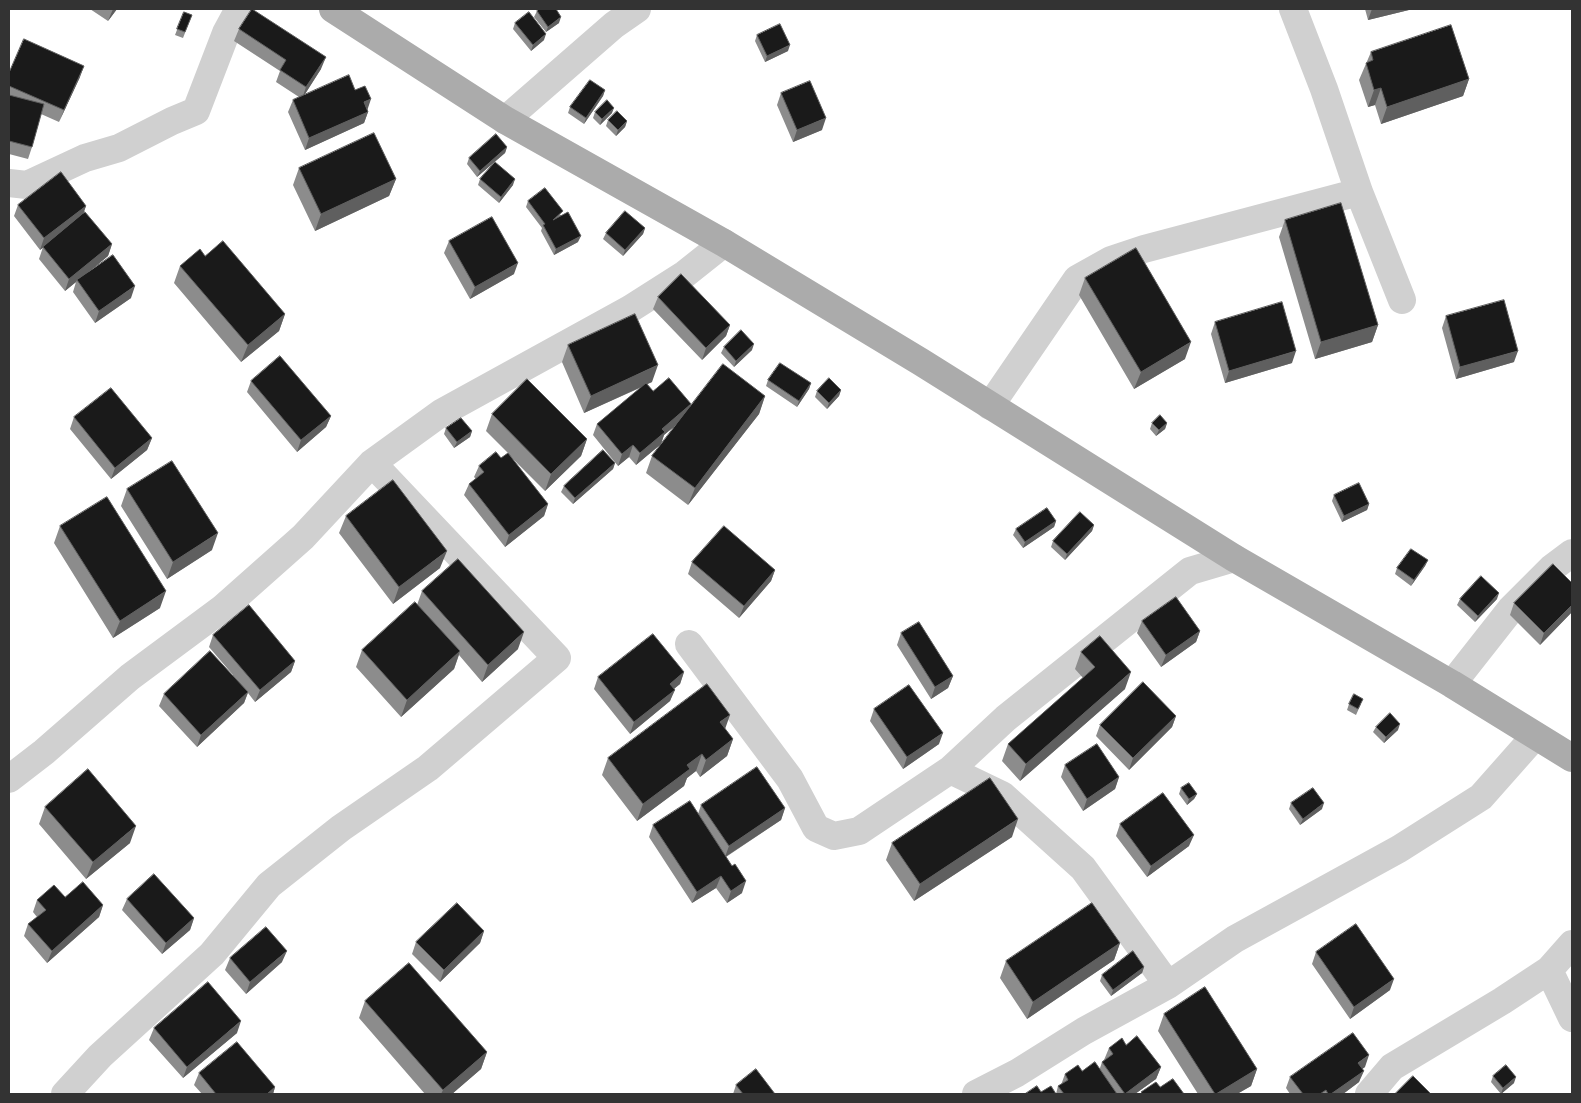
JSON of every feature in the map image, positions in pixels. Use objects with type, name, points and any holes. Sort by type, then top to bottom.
[{"type":"main road","points":[[333,9],[505,120],[724,243],[921,362],[1234,558],[1452,684],[1572,758]]},
{"type":"street","points":[[9,183],[27,185],[85,158],[119,148],[172,121],[196,112],[226,34],[239,9]]},
{"type":"street","points":[[505,120],[610,17],[637,9]]},
{"type":"street","points":[[1293,9],[1324,89],[1359,192],[1402,300]]},
{"type":"street","points":[[990,406],[1077,279],[1111,260],[1144,249],[1359,192]]},
{"type":"street","points":[[9,778],[44,752],[130,677],[223,608],[303,537],[372,463],[442,413],[630,309],[685,274],[724,243]]},
{"type":"street","points":[[65,1094],[100,1056],[212,954],[270,885],[341,828],[428,768],[557,658],[372,463]]},
{"type":"street","points":[[1452,684],[1511,609],[1552,568],[1572,553]]},
{"type":"street","points":[[689,644],[790,779],[816,828],[834,836],[859,831],[950,770],[1006,718],[1190,571],[1234,558]]},
{"type":"street","points":[[976,1094],[1017,1073],[1084,1031],[1168,984],[1235,939],[1399,849],[1481,797],[1535,736]]},
{"type":"street","points":[[950,770],[1002,795],[1083,868],[1168,984]]},
{"type":"street","points":[[1369,1094],[1392,1067],[1502,1002],[1549,970],[1572,944]]},
{"type":"street","points":[[1549,970],[1572,1018]]},
{"type":"building","points":[[252,9],[326,57],[306,87],[280,70],[286,60],[239,29]]},
{"type":"building","points":[[539,9],[556,9],[561,17],[548,27],[537,11]]},
{"type":"building","points":[[184,12],[192,15],[185,32],[177,29]]},
{"type":"building","points":[[529,12],[546,34],[533,45],[515,23]]},
{"type":"building","points":[[780,24],[790,45],[767,56],[757,35]]},
{"type":"building","points":[[1451,25],[1469,79],[1387,107],[1381,88],[1374,90],[1366,63],[1373,60],[1371,52]]},
{"type":"building","points":[[24,39],[84,66],[64,110],[9,86],[9,73]]},
{"type":"building","points":[[349,75],[355,90],[365,86],[371,99],[364,102],[368,112],[309,138],[293,100]]},
{"type":"building","points":[[590,80],[605,90],[586,118],[570,107]]},
{"type":"building","points":[[810,81],[826,118],[797,130],[781,93]]},
{"type":"building","points":[[9,95],[44,104],[32,147],[9,141]]},
{"type":"building","points":[[607,100],[614,108],[602,119],[595,112]]},
{"type":"building","points":[[617,111],[627,121],[618,130],[608,120]]},
{"type":"building","points":[[374,133],[396,179],[321,214],[299,168]]},
{"type":"building","points":[[496,134],[507,147],[480,171],[469,158]]},
{"type":"building","points":[[495,162],[515,179],[501,197],[480,179]]},
{"type":"building","points":[[61,172],[86,206],[44,238],[18,205]]},
{"type":"building","points":[[545,188],[563,211],[553,220],[568,212],[581,236],[556,249],[543,225],[545,224],[528,201]]},
{"type":"building","points":[[1341,203],[1378,325],[1321,342],[1285,220]]},
{"type":"building","points":[[625,211],[645,228],[625,250],[606,233]]},
{"type":"building","points":[[85,212],[112,244],[69,279],[43,247]]},
{"type":"building","points":[[492,217],[518,263],[475,287],[449,241]]},
{"type":"building","points":[[223,241],[285,314],[248,345],[180,266],[200,249],[205,256]]},
{"type":"building","points":[[1136,248],[1191,342],[1141,372],[1085,278]]},
{"type":"building","points":[[113,255],[135,286],[99,311],[77,280]]},
{"type":"building","points":[[681,274],[730,325],[706,348],[658,297]]},
{"type":"building","points":[[1504,300],[1518,351],[1460,367],[1446,316]]},
{"type":"building","points":[[1282,302],[1296,351],[1229,371],[1215,322]]},
{"type":"building","points":[[635,314],[658,365],[591,396],[568,345]]},
{"type":"building","points":[[741,330],[754,344],[736,361],[724,347]]},
{"type":"building","points":[[280,356],[331,416],[301,440],[251,381]]},
{"type":"building","points":[[780,363],[811,383],[799,401],[768,380]]},
{"type":"building","points":[[723,364],[765,396],[695,488],[652,456]]},
{"type":"building","points":[[669,378],[691,404],[662,429],[665,432],[640,453],[633,445],[622,454],[597,424],[646,383],[653,391]]},
{"type":"building","points":[[829,378],[841,390],[829,403],[817,391]]},
{"type":"building","points":[[527,379],[587,439],[551,474],[492,414]]},
{"type":"building","points":[[111,388],[152,438],[115,468],[74,417]]},
{"type":"building","points":[[1160,415],[1167,423],[1159,430],[1152,423]]},
{"type":"building","points":[[461,418],[472,431],[457,442],[446,428]]},
{"type":"building","points":[[603,450],[615,463],[575,498],[564,486]]},
{"type":"building","points":[[496,452],[501,458],[508,453],[548,504],[509,535],[469,484],[484,472],[479,466]]},
{"type":"building","points":[[172,461],[218,533],[173,562],[127,489]]},
{"type":"building","points":[[393,480],[447,551],[399,587],[346,516]]},
{"type":"building","points":[[1359,483],[1369,504],[1344,516],[1334,495]]},
{"type":"building","points":[[107,497],[166,591],[120,621],[60,526]]},
{"type":"building","points":[[1047,508],[1056,521],[1025,542],[1016,529]]},
{"type":"building","points":[[1080,512],[1094,525],[1067,554],[1053,541]]},
{"type":"building","points":[[724,526],[775,570],[744,606],[692,562]]},
{"type":"building","points":[[1411,549],[1428,560],[1414,580],[1397,568]]},
{"type":"building","points":[[458,559],[524,632],[488,665],[422,591]]},
{"type":"building","points":[[1553,564],[1572,583],[1572,605],[1544,633],[1514,603]]},
{"type":"building","points":[[1481,576],[1499,593],[1478,616],[1460,599]]},
{"type":"building","points":[[1176,597],[1200,631],[1166,655],[1142,621]]},
{"type":"building","points":[[415,602],[460,651],[407,700],[362,650]]},
{"type":"building","points":[[249,605],[295,661],[260,690],[213,635]]},
{"type":"building","points":[[919,622],[953,676],[935,687],[901,633]]},
{"type":"building","points":[[653,634],[684,672],[670,684],[675,690],[634,722],[598,677]]},
{"type":"building","points":[[1100,636],[1131,672],[1026,764],[1008,744],[1095,667],[1081,652]]},
{"type":"building","points":[[210,651],[248,692],[201,735],[164,694]]},
{"type":"building","points":[[1143,682],[1176,716],[1133,758],[1100,725]]},
{"type":"building","points":[[707,684],[730,715],[720,722],[733,739],[706,760],[702,754],[687,765],[690,769],[643,804],[608,758]]},
{"type":"building","points":[[909,685],[943,733],[907,757],[874,709]]},
{"type":"building","points":[[1354,694],[1363,699],[1358,709],[1349,704]]},
{"type":"building","points":[[1390,713],[1400,724],[1386,737],[1376,727]]},
{"type":"building","points":[[1097,744],[1119,777],[1087,799],[1065,765]]},
{"type":"building","points":[[757,767],[785,808],[729,846],[701,805]]},
{"type":"building","points":[[88,769],[136,826],[93,862],[45,807]]},
{"type":"building","points":[[990,778],[1018,819],[920,884],[892,843]]},
{"type":"building","points":[[1189,783],[1197,794],[1189,799],[1181,788]]},
{"type":"building","points":[[1313,788],[1324,803],[1303,819],[1291,803]]},
{"type":"building","points":[[1163,793],[1194,835],[1151,866],[1120,824]]},
{"type":"building","points":[[690,801],[732,866],[735,864],[746,881],[731,891],[721,876],[697,892],[653,825]]},
{"type":"building","points":[[154,874],[194,918],[166,943],[127,899]]},
{"type":"building","points":[[83,882],[103,905],[52,951],[28,924],[46,910],[37,900],[54,885],[65,897]]},
{"type":"building","points":[[457,903],[484,931],[444,970],[416,942]]},
{"type":"building","points":[[1092,903],[1120,943],[1033,1002],[1006,961]]},
{"type":"building","points":[[1356,924],[1394,979],[1354,1007],[1316,952]]},
{"type":"building","points":[[266,927],[287,951],[250,982],[230,958]]},
{"type":"building","points":[[1133,951],[1144,967],[1113,990],[1102,975]]},
{"type":"building","points":[[409,963],[487,1052],[443,1090],[365,1001]]},
{"type":"building","points":[[208,982],[241,1021],[187,1067],[154,1028]]},
{"type":"building","points":[[1205,987],[1257,1069],[1216,1094],[1164,1014]]},
{"type":"building","points":[[1353,1033],[1369,1055],[1358,1063],[1364,1071],[1331,1094],[1328,1094],[1326,1090],[1320,1094],[1303,1094],[1290,1077]]},
{"type":"building","points":[[1137,1036],[1161,1067],[1125,1094],[1102,1062],[1113,1054],[1109,1048],[1122,1038],[1126,1045]]},
{"type":"building","points":[[237,1042],[275,1087],[267,1094],[216,1094],[199,1073]]},
{"type":"building","points":[[1095,1062],[1117,1094],[1064,1094],[1058,1086],[1068,1080],[1065,1074],[1078,1065],[1082,1071]]},
{"type":"building","points":[[1506,1065],[1516,1077],[1503,1088],[1493,1076]]},
{"type":"building","points":[[756,1069],[775,1094],[743,1094],[736,1085]]},
{"type":"building","points":[[1413,1076],[1431,1094],[1395,1094]]},
{"type":"building","points":[[1173,1079],[1184,1094],[1143,1094],[1141,1092],[1156,1082],[1160,1087]]},
{"type":"building","points":[[1037,1086],[1041,1092],[1051,1086],[1056,1094],[1025,1094]]}]
